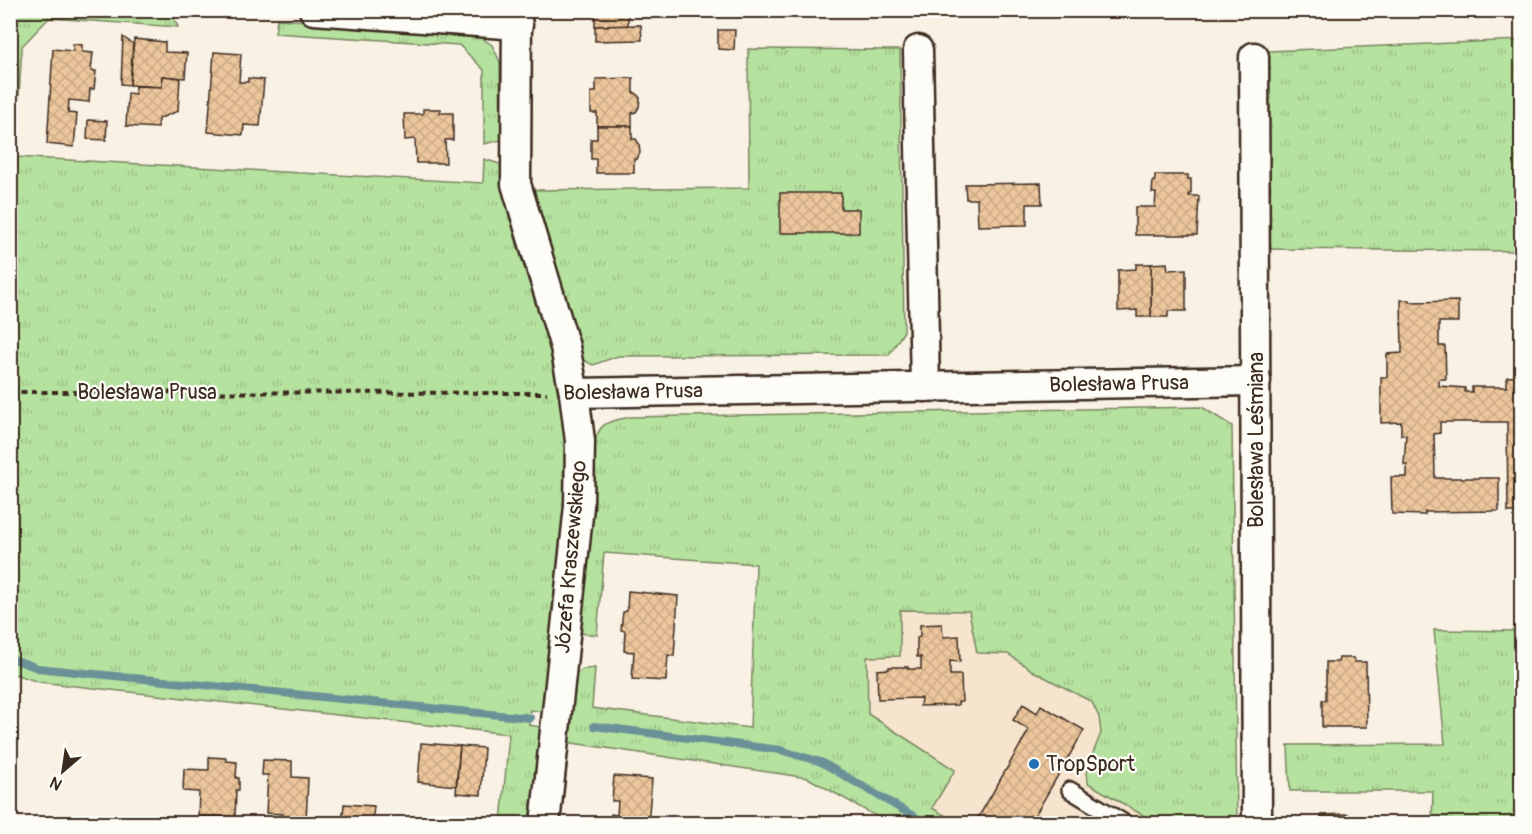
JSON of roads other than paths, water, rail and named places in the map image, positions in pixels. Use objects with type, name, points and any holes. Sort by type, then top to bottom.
[{"type":"street","points":[[314,10],[517,18]]},
{"type":"street","name":"Józefa Kraszewskiego","points":[[517,18],[516,184],[565,347],[580,441],[579,506],[545,824]]},
{"type":"street","points":[[918,50],[925,387]]},
{"type":"street","name":"Bolesława Leśmiana","points":[[1254,57],[1257,824]]},
{"type":"street","name":"Bolesława Prusa","points":[[574,393],[1256,381]]},
{"type":"lane","points":[[1070,790],[1126,824]]},
{"type":"waterway","points":[[10,658],[38,668],[530,718]]},
{"type":"waterway","points":[[594,726],[780,750],[821,762],[927,824]]},
{"type":"place","name":"TropSport","points":[[1034,764]]}]
